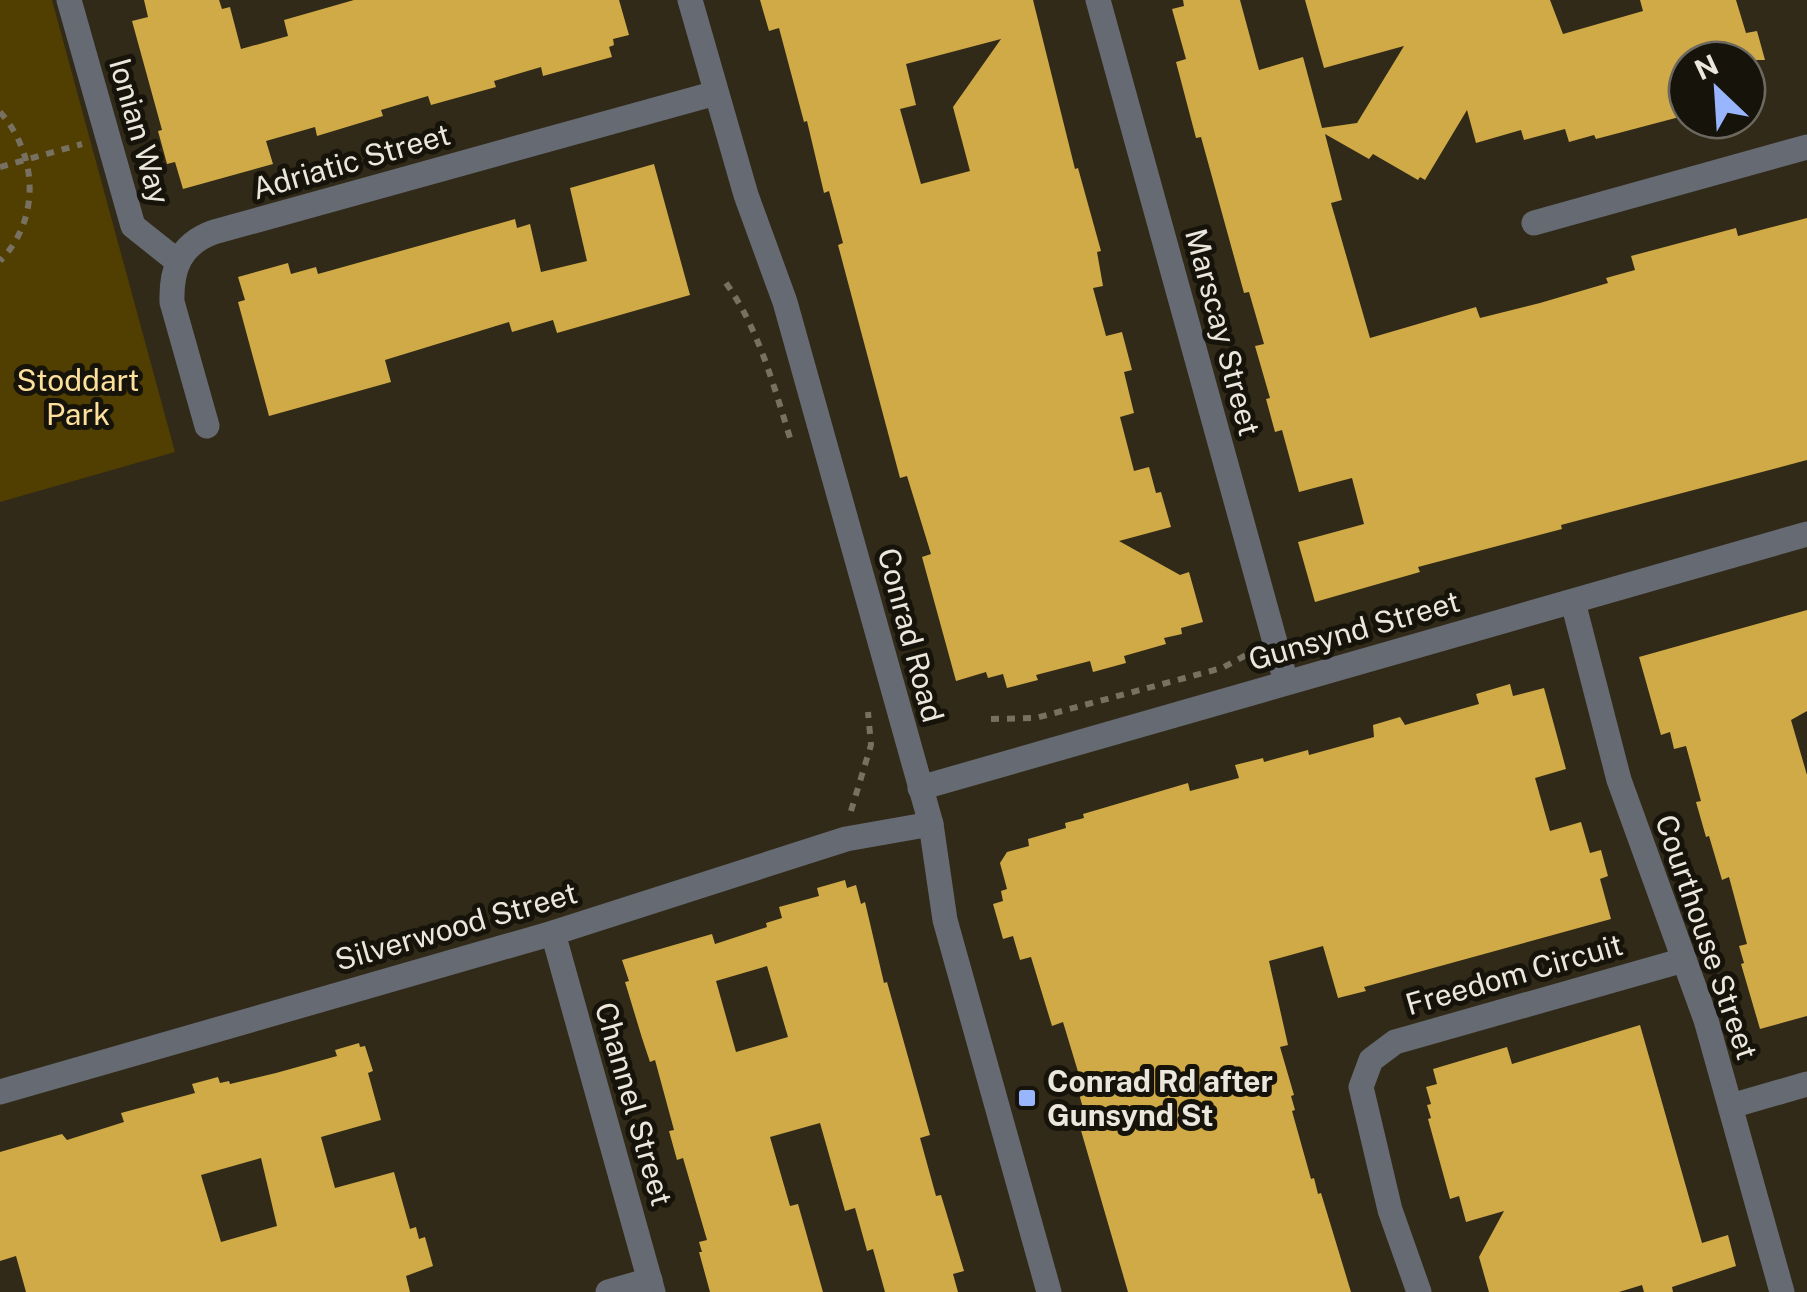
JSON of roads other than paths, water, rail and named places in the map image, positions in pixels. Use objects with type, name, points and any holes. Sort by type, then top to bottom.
[{"type":"street","name":"Ionian Way","points":[[69,0],[133,226],[177,261]]},
{"type":"street","name":"Conrad Road","points":[[690,0],[746,195],[785,302],[931,824],[945,920],[1048,1292]]},
{"type":"street","name":"Marscay Street","points":[[1098,0],[1286,682]]},
{"type":"street","name":"Adriatic Street","points":[[177,261],[194,242],[214,232],[716,93]]},
{"type":"street","points":[[1534,223],[1807,147]]},
{"type":"street","points":[[177,261],[172,302],[208,426]]},
{"type":"street","name":"Gunsynd Street","points":[[920,788],[1807,534]]},
{"type":"street","name":"Courthouse Street","points":[[1573,602],[1619,780],[1706,1020],[1782,1292]]},
{"type":"street","name":"Silverwood Street","points":[[0,1092],[553,933],[846,838],[931,824]]},
{"type":"street","name":"Channel Street","points":[[553,933],[652,1286]]},
{"type":"street","name":"Freedom Circuit","points":[[1419,1292],[1390,1210],[1363,1109],[1360,1087],[1371,1060],[1395,1042],[1684,960]]},
{"type":"street","points":[[1730,1106],[1807,1084]]},
{"type":"street","points":[[608,1292],[652,1286]]},
{"type":"place","name":"Conrad Rd after Gunsynd St","points":[[1027,1098]]},
{"type":"park label","name":"Stoddart Park","points":[[78,397]]}]
